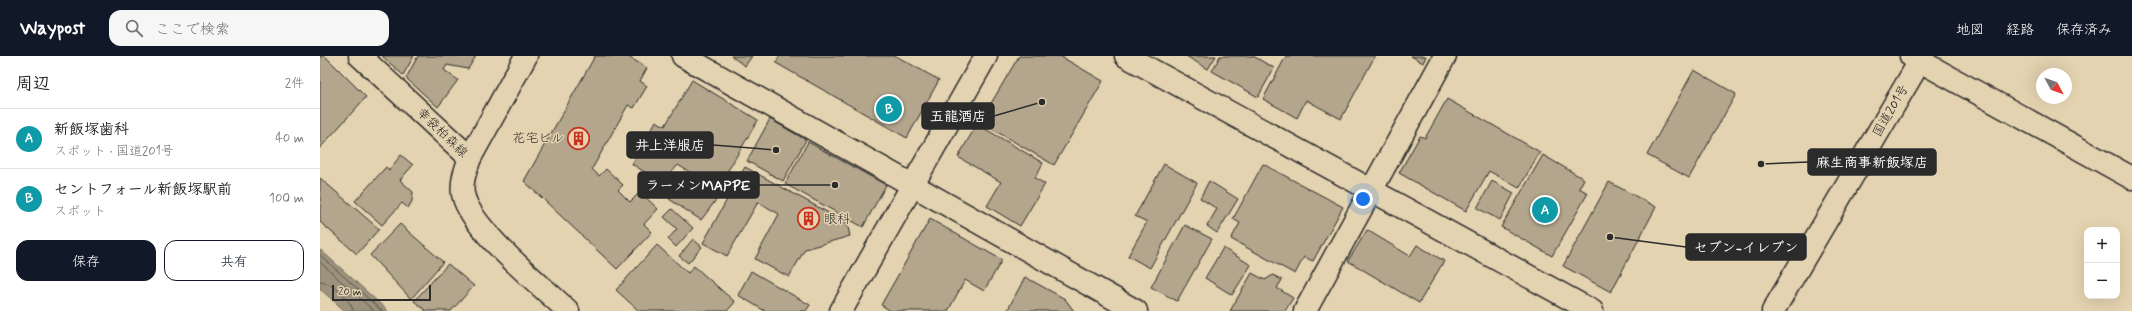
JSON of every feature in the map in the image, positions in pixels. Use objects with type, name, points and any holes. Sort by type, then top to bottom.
[{"type":"main road","name":"幸袋柏森線","points":[[360,56],[470,158],[464,176],[463,194],[471,214],[484,232],[568,311]]},
{"type":"main road","points":[[470,158],[526,56]]},
{"type":"main road","points":[[683,56],[1136,311]]},
{"type":"main road","points":[[841,311],[986,56]]},
{"type":"main road","points":[[1126,56],[1371,192],[1592,311]]},
{"type":"main road","points":[[1305,311],[1445,56]]},
{"type":"main road","points":[[1918,58],[2132,178]]},
{"type":"main road","name":"国道201号","points":[[1773,311],[1918,58]]},
{"type":"water","points":[[320,250],[388,311],[345,311],[320,289]]},
{"type":"building","points":[[320,56],[325,56],[366,97],[320,148]]},
{"type":"building","points":[[382,56],[414,56],[403,75]]},
{"type":"building","points":[[418,56],[476,56],[468,69],[447,65],[444,70],[458,80],[438,107],[406,78]]},
{"type":"building","name":"花宅ビル","points":[[595,56],[627,56],[647,68],[640,81],[647,86],[634,108],[628,105],[592,169],[599,176],[606,169],[623,185],[618,190],[630,202],[640,192],[658,209],[644,224],[652,232],[617,269],[524,181]]},
{"type":"building","points":[[731,56],[752,56],[745,66]]},
{"type":"building","points":[[779,56],[896,56],[939,80],[907,138],[776,63]]},
{"type":"building","points":[[1019,56],[1060,56],[1103,81],[1054,165],[980,122]]},
{"type":"building","points":[[1186,56],[1216,56],[1208,69]]},
{"type":"building","points":[[1220,56],[1253,56],[1274,68],[1258,97],[1212,71]]},
{"type":"building","points":[[1286,56],[1375,56],[1341,119],[1306,100],[1297,118],[1263,99]]},
{"type":"building","points":[[1411,56],[1426,56],[1423,63]]},
{"type":"building","points":[[1694,70],[1736,94],[1689,178],[1647,155]]},
{"type":"building","points":[[692,80],[758,120],[717,189],[678,165],[662,183],[632,164],[656,121],[665,126]]},
{"type":"building","points":[[1447,99],[1540,152],[1519,188],[1489,171],[1466,211],[1399,173],[1420,136],[1425,138]]},
{"type":"building","points":[[770,119],[806,140],[783,181],[747,161]]},
{"type":"building","points":[[977,124],[1043,163],[1035,178],[1045,184],[1020,226],[987,206],[1001,182],[958,157]]},
{"type":"building","points":[[808,142],[886,185],[863,227],[785,184]]},
{"type":"building","points":[[401,155],[413,165],[400,180],[413,192],[412,201],[408,208],[402,203],[382,225],[355,201],[386,167],[389,170]]},
{"type":"building","points":[[1543,155],[1584,179],[1579,188],[1588,193],[1552,256],[1501,227]]},
{"type":"building","points":[[1164,164],[1197,183],[1150,268],[1128,256],[1147,222],[1135,216]]},
{"type":"building","points":[[1263,164],[1343,207],[1313,261],[1304,257],[1295,274],[1231,239],[1240,223],[1233,219]]},
{"type":"building","name":"眼科","points":[[745,167],[847,223],[850,236],[805,249],[789,277],[755,259],[779,214],[758,202],[727,256],[703,243]]},
{"type":"building","points":[[320,178],[379,229],[357,254],[320,222]]},
{"type":"building","points":[[689,178],[716,200],[701,220],[669,199]]},
{"type":"building","points":[[1209,181],[1238,199],[1217,233],[1207,226],[1217,209],[1200,198]]},
{"type":"building","points":[[1492,181],[1514,193],[1500,220],[1477,208]]},
{"type":"building","points":[[1609,182],[1656,207],[1611,292],[1563,266]]},
{"type":"building","points":[[672,209],[693,228],[676,247],[668,239],[677,229],[664,217]]},
{"type":"building","points":[[930,219],[1002,260],[984,291],[965,280],[948,311],[891,311],[881,305]]},
{"type":"building","points":[[400,224],[443,262],[411,299],[370,255]]},
{"type":"building","points":[[1185,225],[1212,239],[1177,301],[1151,287]]},
{"type":"building","points":[[1367,230],[1410,256],[1417,245],[1444,261],[1419,303],[1348,261]]},
{"type":"building","points":[[693,239],[702,247],[688,263],[679,256]]},
{"type":"building","points":[[657,245],[688,273],[694,266],[735,302],[727,311],[639,311],[616,290]]},
{"type":"building","points":[[1223,248],[1251,265],[1232,295],[1205,278]]},
{"type":"building","points":[[448,264],[474,286],[451,311],[426,311],[414,301]]},
{"type":"building","points":[[751,271],[810,305],[806,311],[765,311],[738,295]]},
{"type":"building","points":[[1252,273],[1265,280],[1273,275],[1282,280],[1277,288],[1293,298],[1285,311],[1230,311]]},
{"type":"building","points":[[1025,277],[1065,299],[1074,311],[1007,311]]},
{"type":"place","name":"五龍酒店","points":[[1042,102]]},
{"type":"place","name":"セントフォール新飯塚駅前","points":[[889,109]]},
{"type":"place","name":"花宅ビル","points":[[579,138]]},
{"type":"place","name":"井上洋服店","points":[[776,150]]},
{"type":"place","name":"麻生商事新飯塚店","points":[[1761,164]]},
{"type":"place","name":"ラーメンMAPPE","points":[[835,185]]},
{"type":"place","name":"新飯塚歯科","points":[[1545,210]]},
{"type":"place","name":"眼科","points":[[808,219]]},
{"type":"place","name":"セブン-イレブン","points":[[1610,237]]}]
